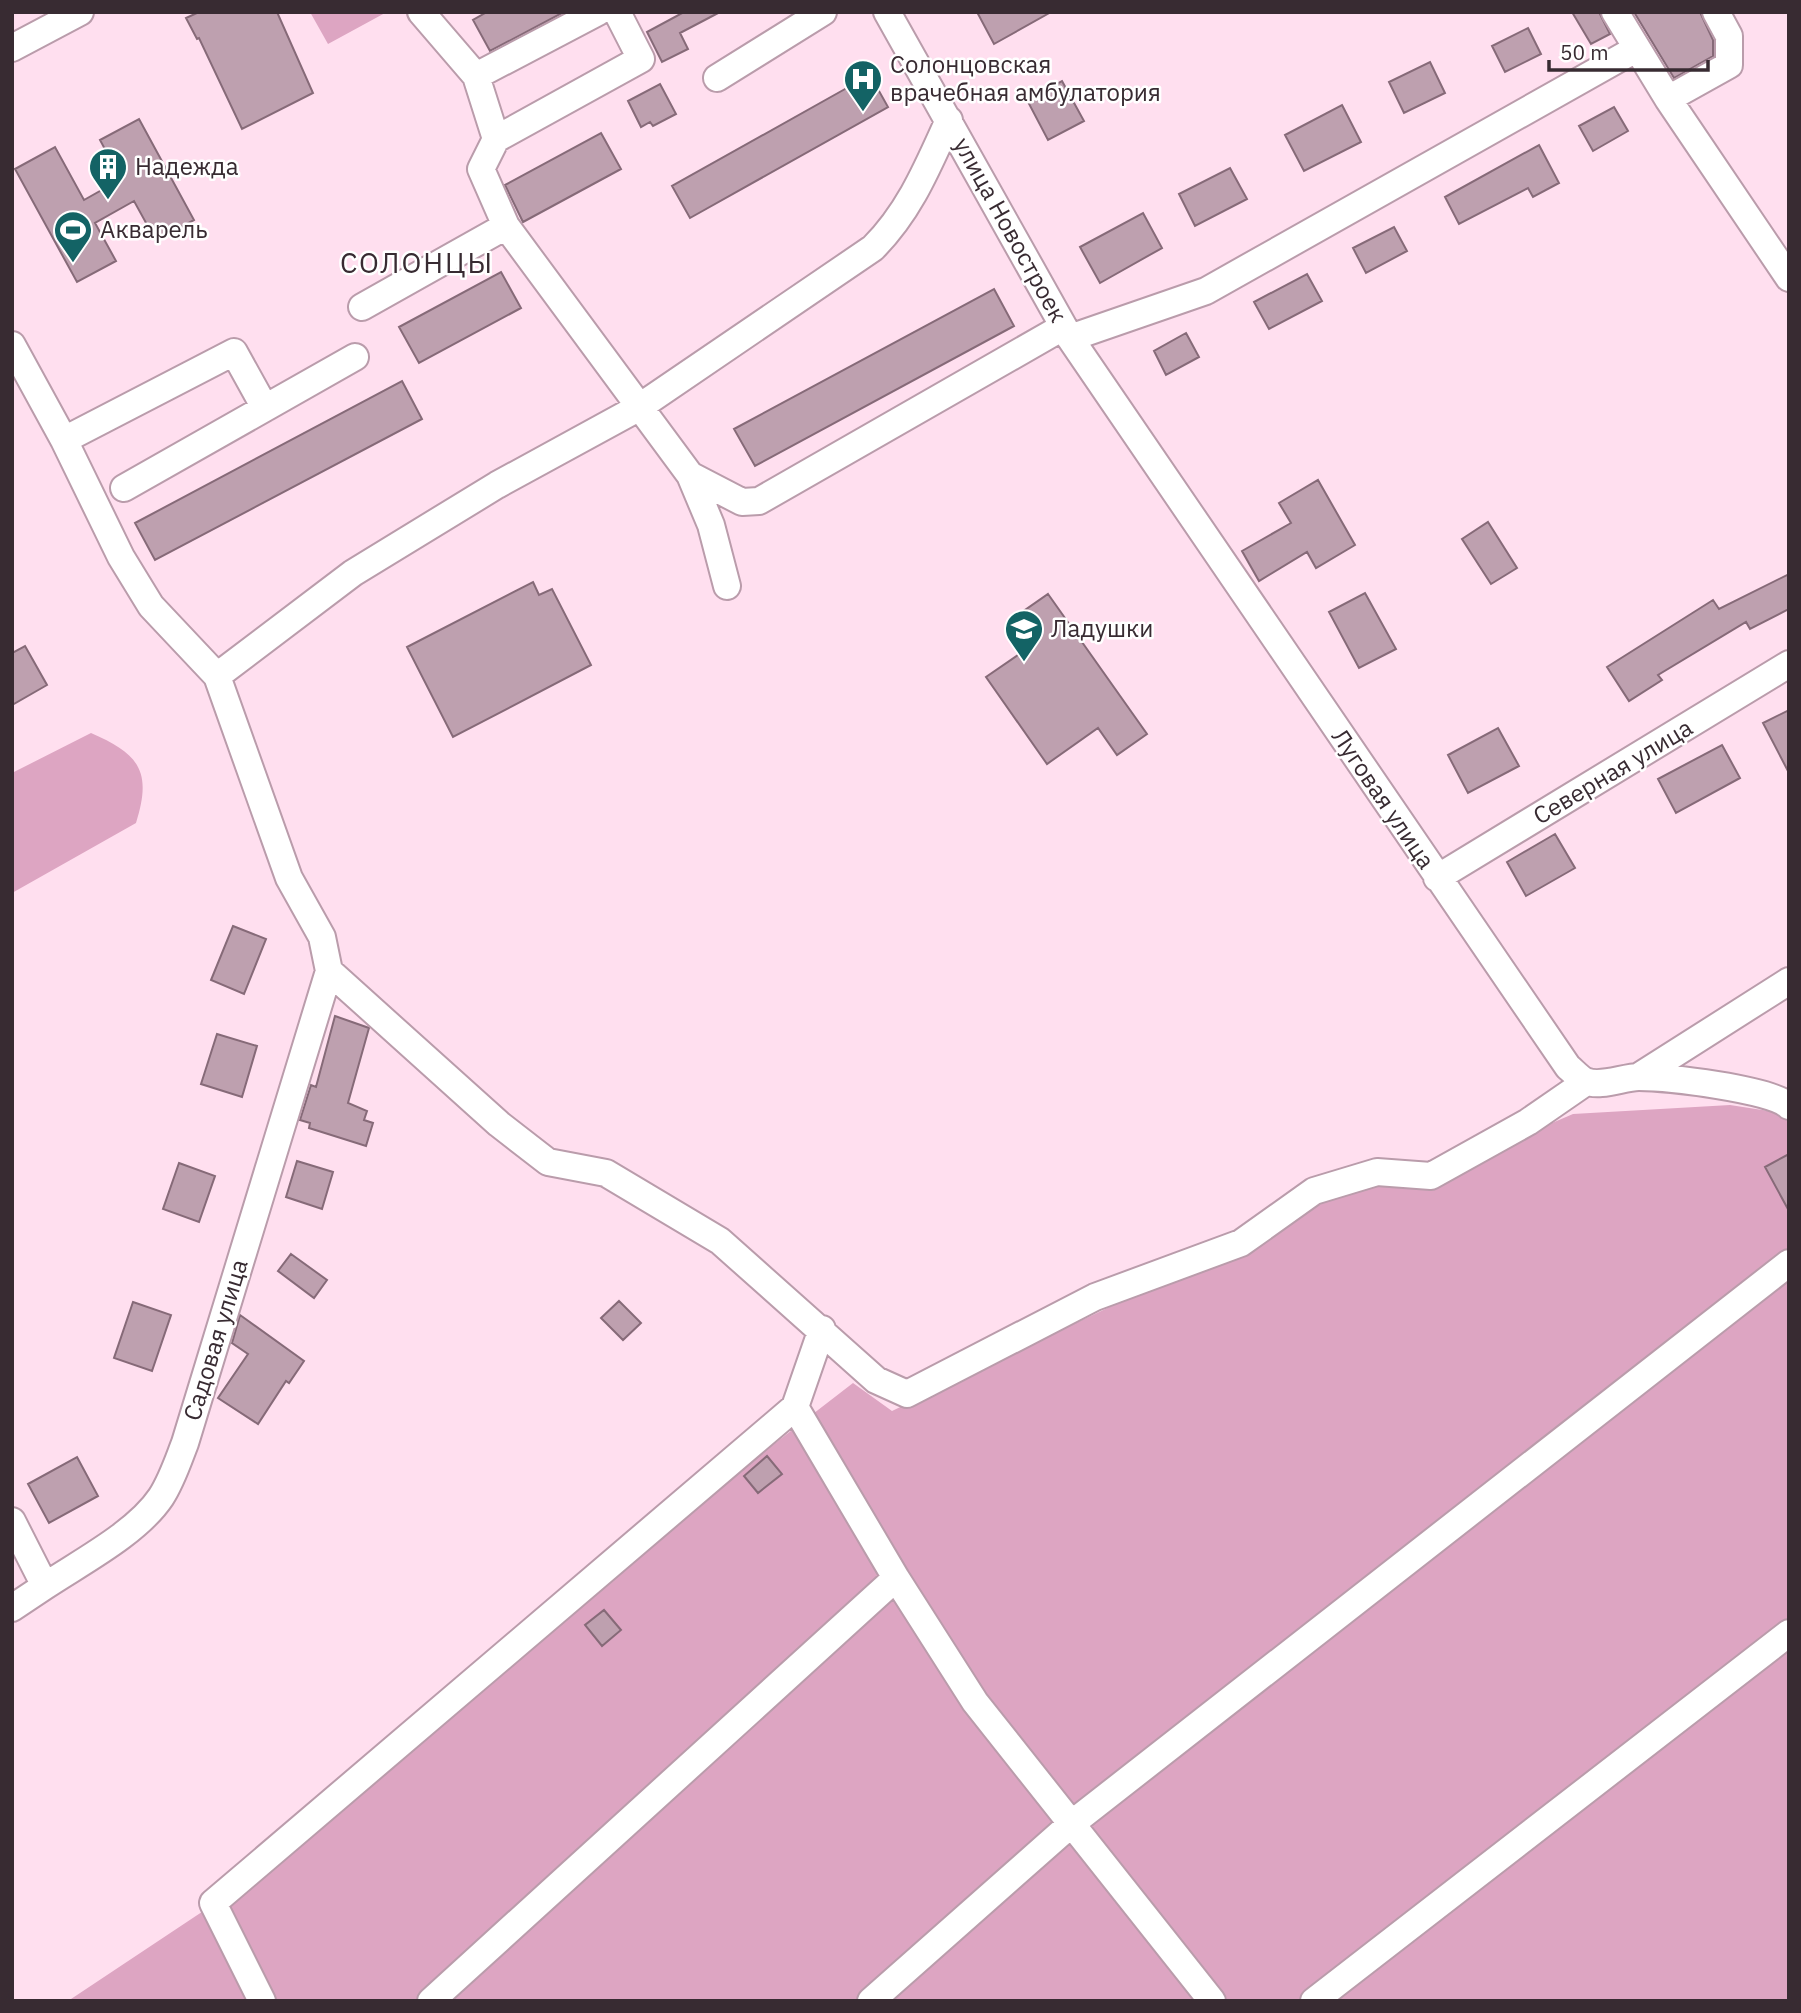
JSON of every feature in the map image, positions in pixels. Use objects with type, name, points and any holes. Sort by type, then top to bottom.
[{"type":"street","points":[[12,48],[80,12]]},
{"type":"street","points":[[421,12],[476,76],[496,139]]},
{"type":"street","points":[[476,76],[598,12]]},
{"type":"street","points":[[617,12],[641,59],[496,139],[481,169],[506,226],[690,475],[711,525],[727,586]]},
{"type":"street","points":[[717,78],[823,12]]},
{"type":"street","name":"улица Новостроек","points":[[887,12],[1066,333]]},
{"type":"street","points":[[1615,12],[1668,99],[1789,278]]},
{"type":"street","points":[[1668,99],[1729,65],[1729,36],[1716,12]]},
{"type":"street","points":[[690,475],[742,502],[759,501],[1066,333],[1206,291],[1636,49]]},
{"type":"street","points":[[217,676],[353,573],[496,485],[638,408],[873,248],[892,229],[910,203],[949,120]]},
{"type":"street","points":[[362,307],[506,226]]},
{"type":"street","name":"Луговая улица","points":[[1066,333],[1568,1067],[1586,1082]]},
{"type":"street","points":[[12,345],[64,440],[121,557],[151,606],[217,676],[289,878],[322,937],[328,971],[499,1124],[548,1162],[607,1172],[720,1241],[822,1329],[876,1380],[907,1394],[1095,1297],[1241,1242],[1314,1191],[1377,1172],[1431,1176],[1528,1122],[1586,1082],[1639,1077],[1751,1091],[1789,1106]]},
{"type":"street","points":[[64,440],[234,352],[265,408]]},
{"type":"street","points":[[124,488],[355,357]]},
{"type":"street","name":"Северная улица","points":[[1437,878],[1789,664]]},
{"type":"street","name":"Садовая улица","points":[[12,1608],[133,1526],[161,1498],[175,1472],[328,971]]},
{"type":"street","points":[[1639,1077],[1789,982]]},
{"type":"street","points":[[871,2001],[1070,1825],[1789,1263]]},
{"type":"street","points":[[261,2001],[213,1903],[795,1407],[822,1329]]},
{"type":"street","points":[[795,1407],[896,1578],[975,1702],[1212,2001]]},
{"type":"street","points":[[12,1521],[46,1586]]},
{"type":"street","points":[[431,2001],[896,1578]]},
{"type":"street","points":[[1314,2001],[1789,1633]]},
{"type":"shaded area","points":[[310,12],[385,12],[385,13],[328,44]]},
{"type":"shaded area","points":[[91,733],[121,749],[138,767],[143,790],[136,823],[12,893],[12,773]]},
{"type":"shaded area","points":[[1730,1105],[1782,1113],[1789,1123],[1789,2001],[68,2001],[259,1874],[761,1454],[853,1383],[892,1411],[1166,1280],[1326,1195],[1370,1186],[1424,1189],[1484,1152],[1573,1114]]},
{"type":"building","points":[[199,12],[277,12],[313,93],[242,129],[199,38],[197,39],[186,18]]},
{"type":"building","points":[[487,12],[564,12],[490,51],[473,20]]},
{"type":"building","points":[[684,12],[720,12],[680,33],[688,49],[662,62],[647,32]]},
{"type":"building","points":[[977,12],[1051,12],[994,44]]},
{"type":"building","points":[[1572,12],[1599,12],[1610,34],[1591,44]]},
{"type":"building","points":[[1634,12],[1700,12],[1713,40],[1713,56],[1674,78]]},
{"type":"building","points":[[1528,28],[1541,54],[1505,72],[1492,46]]},
{"type":"building","points":[[1430,62],[1445,93],[1404,113],[1389,82]]},
{"type":"building","points":[[870,75],[888,107],[690,218],[672,186]]},
{"type":"building","points":[[1062,81],[1084,121],[1048,140],[1027,100]]},
{"type":"building","points":[[660,84],[676,114],[653,126],[650,122],[641,127],[628,101]]},
{"type":"building","points":[[1342,105],[1361,142],[1304,171],[1285,135]]},
{"type":"building","points":[[1614,107],[1628,131],[1593,151],[1579,126]]},
{"type":"building","name":"Надежда","points":[[139,119],[194,220],[156,241],[134,201],[95,223],[116,261],[77,282],[15,169],[55,147],[84,200],[121,179],[100,140]]},
{"type":"building","points":[[601,133],[621,169],[523,222],[505,185]]},
{"type":"building","points":[[1539,145],[1559,183],[1533,197],[1528,188],[1459,224],[1445,197]]},
{"type":"building","points":[[1230,168],[1247,199],[1195,226],[1179,194]]},
{"type":"building","points":[[1143,213],[1162,248],[1100,283],[1080,247]]},
{"type":"building","points":[[1394,227],[1407,251],[1366,273],[1353,248]]},
{"type":"building","points":[[501,272],[521,308],[419,363],[399,327]]},
{"type":"building","points":[[1307,274],[1322,301],[1269,329],[1254,302]]},
{"type":"building","points":[[994,289],[1014,326],[755,466],[734,429]]},
{"type":"building","points":[[1186,333],[1199,357],[1166,375],[1154,351]]},
{"type":"building","points":[[402,381],[422,419],[155,560],[135,523]]},
{"type":"building","points":[[1318,480],[1355,545],[1316,568],[1307,552],[1259,581],[1242,551],[1291,523],[1279,503]]},
{"type":"building","points":[[1488,522],[1517,568],[1491,584],[1462,539]]},
{"type":"building","points":[[1789,574],[1789,609],[1750,629],[1746,622],[1658,675],[1662,680],[1629,701],[1607,667],[1713,600],[1719,609]]},
{"type":"building","points":[[533,582],[539,595],[552,589],[591,665],[453,737],[407,647]]},
{"type":"building","points":[[1365,593],[1396,649],[1359,668],[1329,612]]},
{"type":"building","points":[[1048,594],[1147,734],[1117,755],[1098,728],[1047,764],[986,677],[1034,644],[1015,617]]},
{"type":"building","points":[[25,646],[47,685],[12,705],[12,653]]},
{"type":"building","points":[[1789,710],[1789,773],[1763,723]]},
{"type":"building","points":[[1498,728],[1519,766],[1468,793],[1448,755]]},
{"type":"building","points":[[1722,745],[1740,778],[1676,813],[1658,779]]},
{"type":"building","points":[[1555,834],[1575,868],[1526,896],[1507,862]]},
{"type":"building","points":[[233,926],[266,939],[244,994],[211,980]]},
{"type":"building","points":[[335,1016],[369,1028],[348,1103],[367,1111],[364,1120],[373,1123],[366,1146],[309,1128],[310,1123],[300,1120],[311,1085],[316,1087]]},
{"type":"building","points":[[217,1034],[257,1046],[242,1097],[201,1084]]},
{"type":"building","points":[[1789,1154],[1789,1211],[1765,1167]]},
{"type":"building","points":[[297,1161],[333,1172],[322,1209],[286,1197]]},
{"type":"building","points":[[179,1163],[215,1176],[199,1222],[163,1209]]},
{"type":"building","points":[[291,1254],[327,1280],[314,1298],[278,1271]]},
{"type":"building","points":[[619,1301],[641,1323],[623,1340],[601,1318]]},
{"type":"building","points":[[133,1302],[171,1315],[152,1371],[114,1358]]},
{"type":"building","points":[[240,1315],[304,1361],[289,1383],[286,1381],[258,1424],[218,1398],[248,1354],[232,1343]]},
{"type":"building","points":[[767,1456],[782,1474],[758,1493],[744,1476]]},
{"type":"building","points":[[77,1457],[98,1496],[49,1523],[28,1484]]},
{"type":"building","points":[[604,1610],[621,1630],[602,1646],[585,1625]]},
{"type":"place","name":"Солонцовская врачебная амбулатория","points":[[863,113]]},
{"type":"place","name":"Надежда","points":[[108,201]]},
{"type":"place","name":"Акварель","points":[[73,264]]},
{"type":"place","name":"Ладушки","points":[[1024,663]]},
{"type":"district","name":"СОЛОНЦЫ","points":[[417,263]]}]
